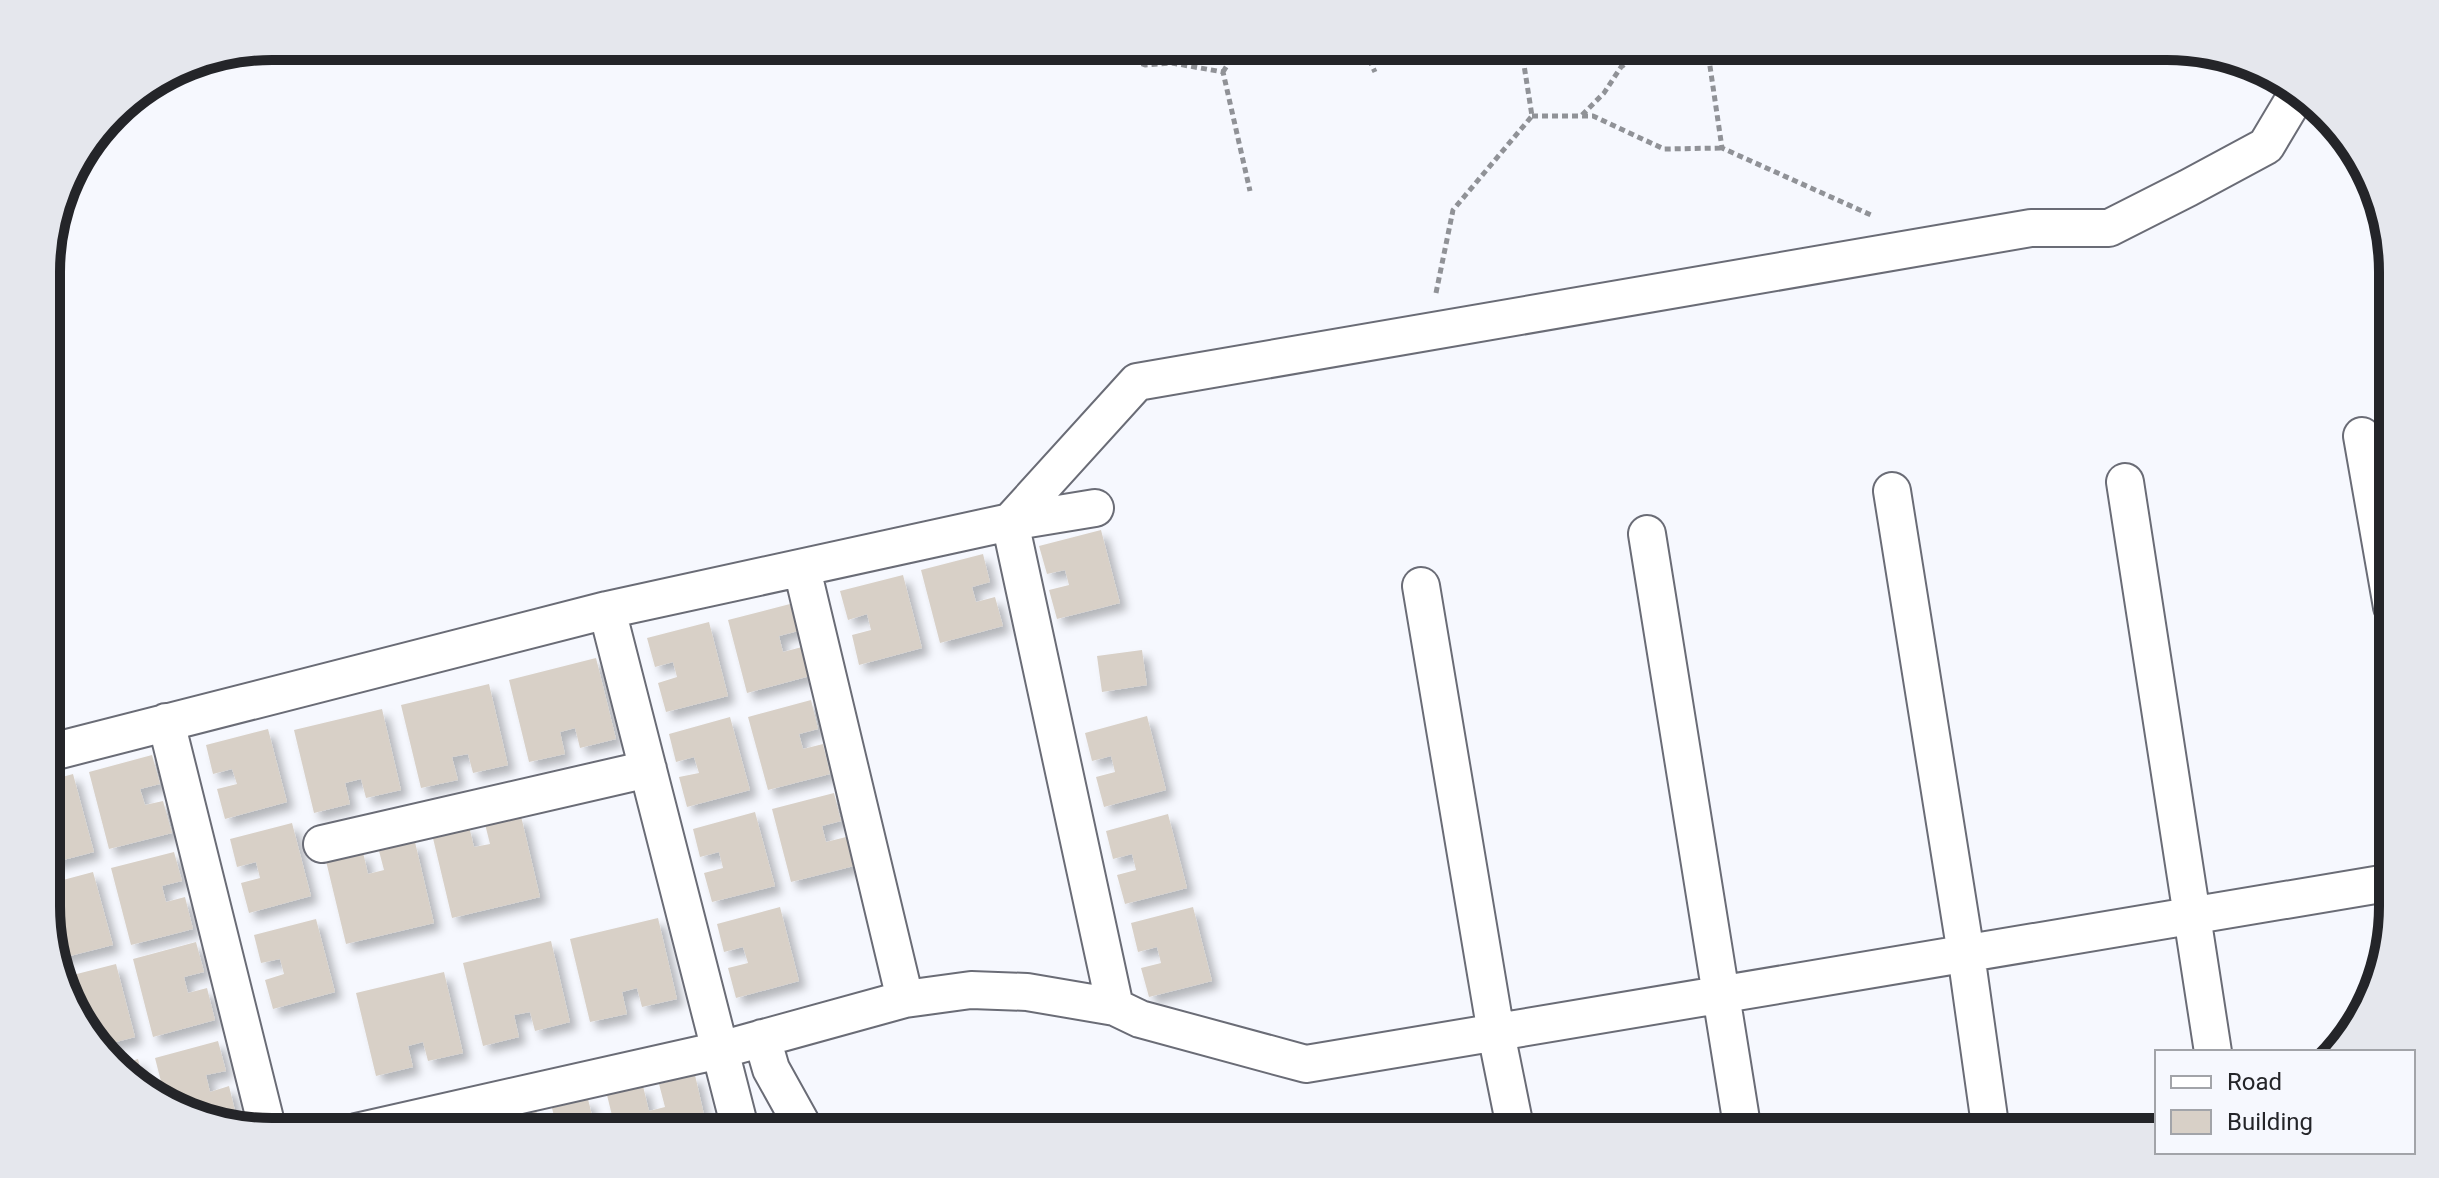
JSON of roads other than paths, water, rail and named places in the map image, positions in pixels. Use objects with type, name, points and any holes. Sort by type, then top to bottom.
[{"type":"street","points":[[1010,522],[1137,382],[2031,228],[2109,228],[2266,146],[2292,102]]},
{"type":"street","points":[[2362,436],[2379,533]]},
{"type":"street","points":[[2125,482],[2213,1050]]},
{"type":"street","points":[[1892,491],[1989,1118]]},
{"type":"street","points":[[60,750],[607,610],[1010,522],[1095,508]]},
{"type":"street","points":[[1010,522],[1115,1007]]},
{"type":"street","points":[[1647,534],[1741,1118]]},
{"type":"street","points":[[802,569],[905,999]]},
{"type":"street","points":[[1421,586],[1496,1033],[1513,1118]]},
{"type":"street","points":[[607,610],[737,1118]]},
{"type":"street","points":[[166,722],[265,1117]]},
{"type":"street","points":[[322,844],[648,769]]},
{"type":"street","points":[[418,1118],[720,1050],[905,999],[985,991],[1027,992],[1115,1007],[1140,1019],[1306,1064],[2379,884]]},
{"type":"street","points":[[762,1038],[771,1069],[798,1118]]}]
